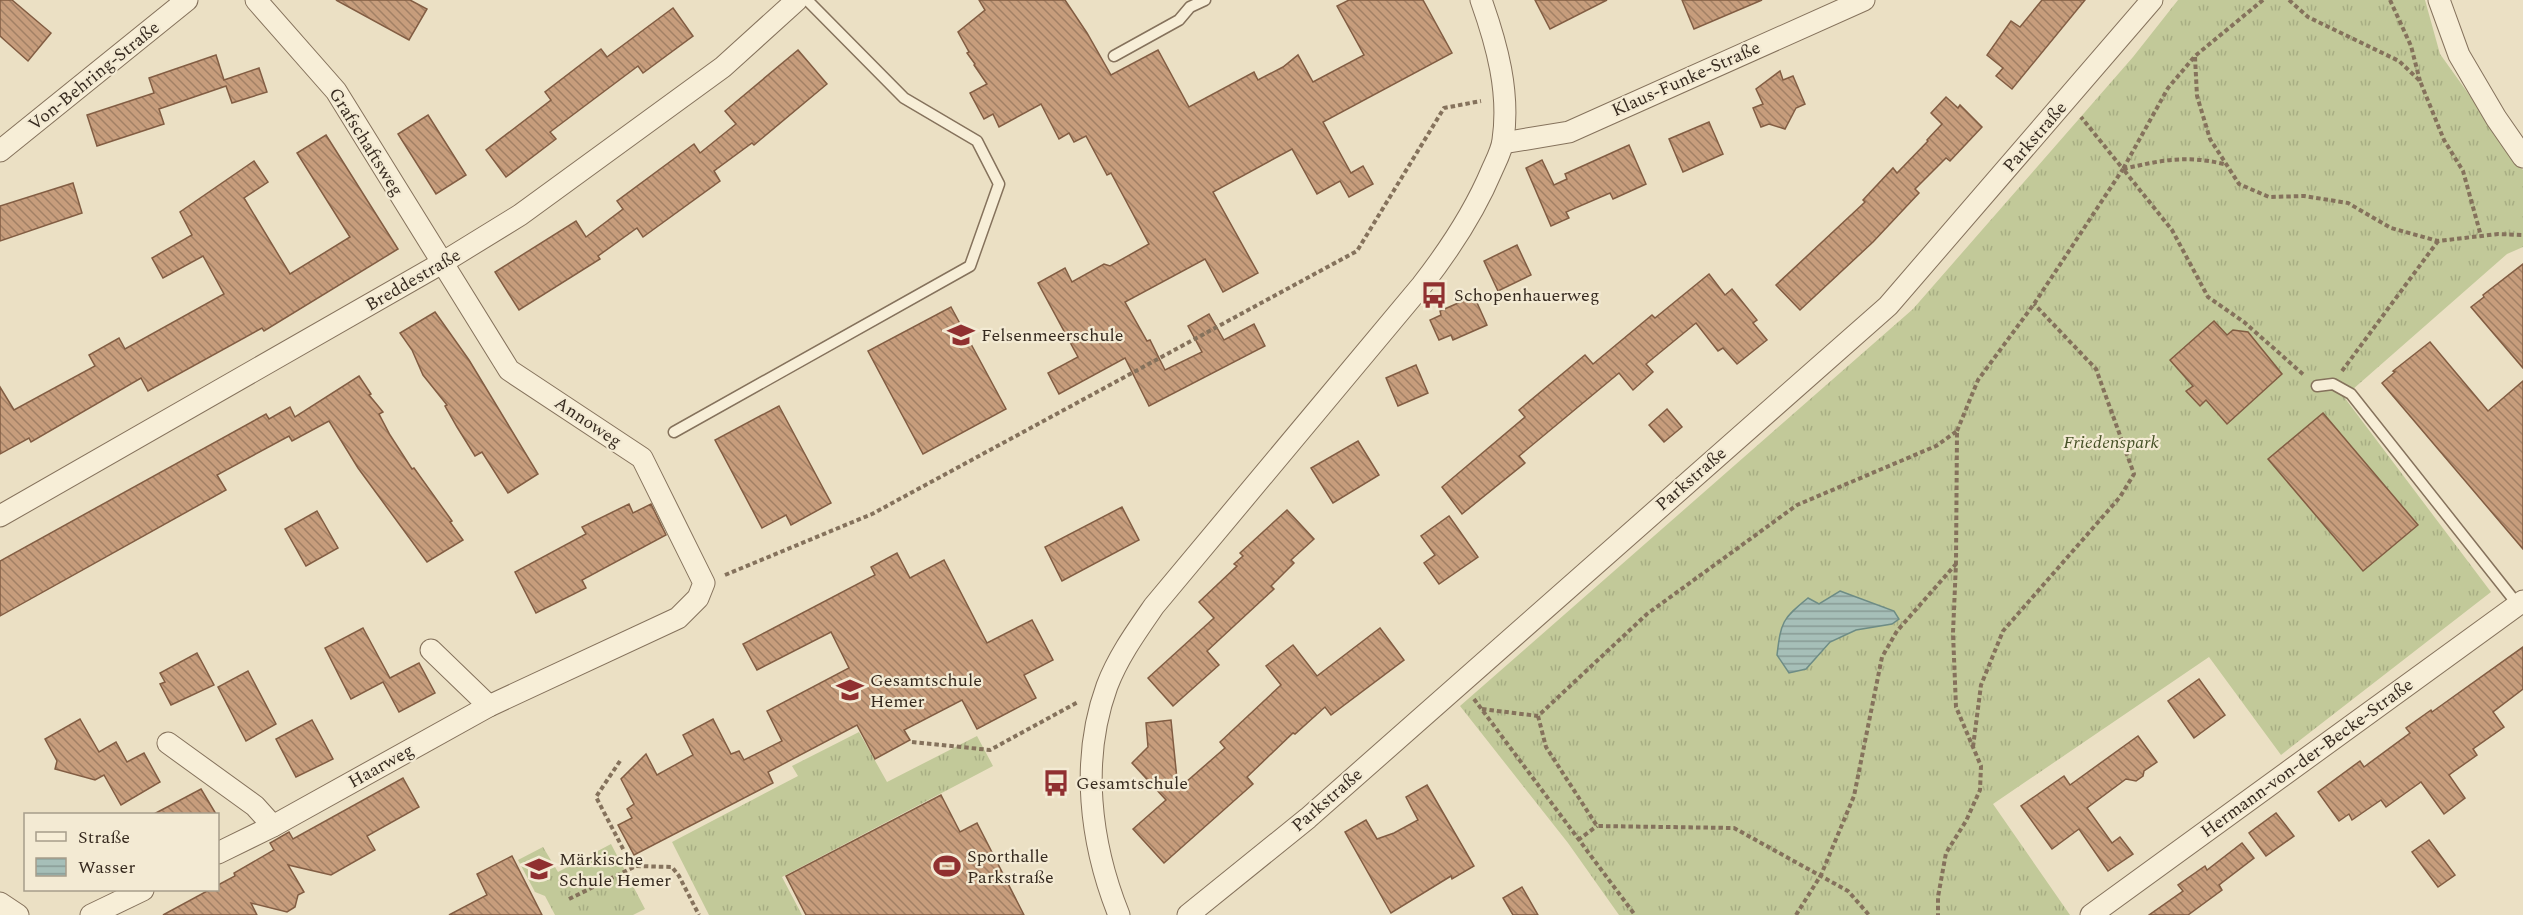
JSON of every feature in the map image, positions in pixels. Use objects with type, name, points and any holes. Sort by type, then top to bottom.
[{"type":"street","name":"Von-Behring-Straße","points":[[0,151],[187,0]]},
{"type":"street","name":"Grafschaftsweg","points":[[256,0],[336,91],[442,263]]},
{"type":"street","name":"Breddestraße","points":[[0,516],[442,263],[520,215],[723,67],[797,0]]},
{"type":"street","points":[[1119,915],[1096,841],[1091,776],[1100,713],[1107,686],[1127,644],[1154,606],[1448,251],[1479,202],[1503,143],[1506,96],[1499,61],[1481,0]]},
{"type":"street","name":"Klaus-Funke-Straße","points":[[1503,143],[1569,132],[1864,0]]},
{"type":"street","name":"Parkstraße","points":[[1188,915],[1308,818],[1888,306],[2152,0]]},
{"type":"street","points":[[2439,0],[2459,55],[2496,118],[2523,157]]},
{"type":"street","name":"Annoweg","points":[[442,263],[509,370],[642,458],[701,591]]},
{"type":"street","name":"Haarweg","points":[[219,853],[273,826],[489,706],[678,618],[701,591]]},
{"type":"street","name":"Hermann-von-der-Becke-Straße","points":[[2091,915],[2521,603]]},
{"type":"street","points":[[431,650],[489,706]]},
{"type":"street","points":[[168,742],[255,806],[273,826]]},
{"type":"street","points":[[91,915],[141,891]]},
{"type":"street","points":[[0,903],[18,915]]},
{"type":"lane","points":[[674,432],[969,266],[999,184],[977,141],[904,98],[807,0]]},
{"type":"lane","points":[[1114,56],[1179,20],[1190,7],[1204,0]]},
{"type":"lane","points":[[2317,386],[2333,384],[2351,394],[2521,603]]},
{"type":"path","points":[[1938,915],[1938,897],[1946,853],[1966,821],[1980,790],[1981,766],[1956,707],[1953,633],[1957,431],[1978,380],[2034,304],[2123,169],[2168,88],[2195,56],[2263,0]]},
{"type":"path","points":[[2289,0],[2308,17],[2399,61],[2420,81]]},
{"type":"path","points":[[2390,0],[2411,46],[2420,81],[2444,140],[2463,171],[2481,236]]},
{"type":"path","points":[[2195,56],[2197,96],[2210,139],[2239,184],[2269,197],[2304,196],[2348,203],[2391,228],[2438,241],[2481,236],[2523,235]]},
{"type":"path","points":[[701,591],[872,514],[1356,251],[1444,108],[1506,96]]},
{"type":"path","points":[[2067,100],[2172,230],[2208,297],[2244,322],[2317,386]]},
{"type":"path","points":[[2123,169],[2163,159],[2198,158],[2224,164]]},
{"type":"path","points":[[2333,384],[2438,241]]},
{"type":"path","points":[[1973,748],[1981,686],[2003,631],[2120,497],[2134,474],[2096,369],[2034,304]]},
{"type":"path","points":[[1482,710],[1538,716],[1647,614],[1797,505],[1936,446],[1957,431]]},
{"type":"path","points":[[1796,915],[1821,875],[1854,796],[1882,657],[1897,631],[1956,563]]},
{"type":"path","points":[[1460,683],[1635,915]]},
{"type":"path","points":[[1538,716],[1546,747],[1597,826]]},
{"type":"path","points":[[912,742],[990,750],[1050,717]]},
{"type":"path","points":[[620,761],[596,797],[633,868]]},
{"type":"path","points":[[1578,840],[1597,826],[1734,828],[1848,891],[1869,915]]},
{"type":"path","points":[[569,899],[636,866],[672,867],[699,915]]},
{"type":"green space","name":"Friedenspark","points":[[2178,0],[2425,0],[2440,54],[2523,170],[2523,247],[2507,254],[2344,397],[2491,592],[2281,755],[2209,657],[1993,804],[2070,915],[1619,915],[1568,843],[1460,706],[1913,309],[2133,57]]},
{"type":"green space","points":[[859,732],[887,782],[977,736],[993,766],[782,877],[802,915],[709,915],[672,842],[798,776],[792,766]]},
{"type":"green space","points":[[611,844],[645,909],[633,915],[555,915],[545,896],[535,892],[518,860],[543,847],[558,872]]},
{"type":"water","points":[[1840,591],[1894,611],[1899,619],[1892,624],[1856,630],[1830,642],[1806,669],[1789,673],[1777,655],[1784,622],[1808,598],[1819,604]]},
{"type":"building","points":[[0,0],[12,0],[51,33],[28,61],[0,36]]},
{"type":"building","points":[[336,0],[410,0],[427,9],[409,40]]},
{"type":"building","points":[[979,0],[1065,0],[1111,75],[1158,50],[1189,107],[1254,72],[1258,80],[1283,67],[1298,55],[1313,82],[1364,55],[1337,6],[1349,0],[1423,0],[1452,53],[1323,122],[1351,173],[1363,166],[1373,184],[1349,197],[1340,181],[1317,194],[1292,149],[1213,192],[1258,273],[1223,292],[1205,259],[1125,302],[1147,341],[1150,340],[1165,370],[1202,352],[1188,326],[1209,314],[1224,340],[1254,324],[1265,346],[1149,406],[1125,358],[1059,394],[1048,373],[1078,357],[1038,283],[1065,268],[1072,282],[1104,264],[1110,266],[1149,244],[1111,173],[1107,175],[1086,136],[1074,142],[1069,133],[1059,139],[1041,104],[999,127],[993,114],[984,119],[970,93],[987,84],[967,53],[969,52],[958,32],[985,10]]},
{"type":"building","points":[[1535,0],[1607,0],[1550,29]]},
{"type":"building","points":[[1682,0],[1762,0],[1694,29]]},
{"type":"building","points":[[2042,0],[2085,0],[2012,89],[1996,76],[2003,68],[1987,55],[2011,21],[2020,27]]},
{"type":"building","points":[[673,8],[693,36],[643,73],[638,66],[550,132],[556,139],[506,177],[486,150],[551,100],[545,92],[601,49],[607,57]]},
{"type":"building","points":[[798,50],[827,84],[754,145],[752,143],[714,171],[720,181],[643,237],[637,228],[598,256],[600,259],[519,310],[495,272],[576,221],[586,237],[623,209],[617,201],[694,144],[700,153],[736,124],[725,111]]},
{"type":"building","points":[[216,55],[224,80],[259,68],[267,92],[232,103],[226,86],[159,109],[164,124],[97,146],[87,115],[154,93],[149,78]]},
{"type":"building","points":[[1780,71],[1783,80],[1793,76],[1805,104],[1796,108],[1785,129],[1769,124],[1761,127],[1753,108],[1763,104],[1756,89]]},
{"type":"building","points":[[1946,97],[1958,108],[1960,105],[1982,127],[1950,161],[1946,158],[1915,189],[1919,193],[1873,242],[1800,310],[1776,285],[1865,202],[1863,200],[1893,168],[1897,173],[1928,141],[1942,124],[1931,113]]},
{"type":"building","points":[[428,115],[466,175],[436,194],[398,134]]},
{"type":"building","points":[[1709,122],[1723,154],[1683,172],[1669,139]]},
{"type":"building","points":[[326,135],[398,249],[264,331],[262,328],[148,391],[141,378],[31,442],[29,438],[0,454],[0,387],[14,410],[95,366],[89,355],[119,338],[125,349],[224,294],[203,256],[163,278],[152,258],[192,235],[180,212],[254,161],[268,182],[244,198],[290,274],[350,237],[297,153]]},
{"type":"building","points":[[1629,145],[1646,184],[1613,199],[1610,193],[1566,212],[1569,218],[1551,226],[1526,168],[1542,160],[1554,185],[1567,179],[1565,174]]},
{"type":"building","points":[[73,183],[82,213],[0,241],[0,206]]},
{"type":"building","points":[[1517,245],[1531,275],[1498,291],[1484,261]]},
{"type":"building","points":[[2523,264],[2523,368],[2471,307]]},
{"type":"building","points":[[1709,274],[1725,295],[1732,289],[1757,320],[1753,323],[1767,340],[1737,364],[1723,348],[1718,351],[1696,323],[1646,364],[1653,372],[1633,390],[1619,373],[1519,456],[1525,463],[1462,514],[1442,487],[1525,417],[1519,410],[1585,355],[1593,364],[1652,315],[1655,318]]},
{"type":"building","points":[[1474,296],[1487,325],[1453,340],[1451,335],[1439,340],[1430,320],[1441,315],[1440,311]]},
{"type":"building","points":[[951,307],[1006,409],[923,454],[868,351]]},
{"type":"building","points":[[435,312],[469,360],[538,474],[508,493],[482,452],[475,456],[445,406],[447,405],[423,375],[412,350],[400,333]]},
{"type":"building","points":[[2214,321],[2227,335],[2233,330],[2248,332],[2282,374],[2227,424],[2206,400],[2200,406],[2186,391],[2193,386],[2170,360]]},
{"type":"building","points":[[2430,342],[2488,411],[2523,381],[2523,549],[2382,383],[2395,372],[2393,371]]},
{"type":"building","points":[[1416,365],[1428,393],[1398,406],[1386,378]]},
{"type":"building","points":[[359,376],[371,394],[369,395],[383,412],[379,414],[390,435],[412,469],[414,468],[452,521],[450,522],[463,540],[427,562],[358,468],[329,421],[292,441],[289,436],[217,475],[226,490],[0,616],[0,561],[266,414],[269,419],[290,407],[295,417]]},
{"type":"building","points":[[779,406],[831,503],[791,525],[786,515],[762,528],[715,440]]},
{"type":"building","points":[[1667,409],[1682,427],[1664,442],[1649,425]]},
{"type":"building","points":[[2323,413],[2418,525],[2363,571],[2268,459]]},
{"type":"building","points":[[1358,441],[1379,475],[1333,503],[1311,468]]},
{"type":"building","points":[[629,504],[633,513],[651,504],[666,535],[582,580],[586,588],[536,613],[515,572],[586,534],[582,527]]},
{"type":"building","points":[[1122,507],[1139,540],[1062,581],[1045,547]]},
{"type":"building","points":[[1287,510],[1314,539],[1291,560],[1294,563],[1271,586],[1274,589],[1207,651],[1219,665],[1173,706],[1148,678],[1214,618],[1199,602],[1237,566],[1234,564],[1243,556],[1240,553]]},
{"type":"building","points":[[317,511],[338,548],[306,566],[285,529]]},
{"type":"building","points":[[1449,516],[1478,557],[1439,584],[1424,563],[1435,555],[1421,536]]},
{"type":"building","points":[[897,553],[910,578],[944,560],[987,643],[1032,620],[1053,660],[1024,675],[1036,698],[977,729],[962,700],[904,730],[910,740],[875,759],[857,725],[768,772],[773,783],[634,855],[618,825],[632,818],[627,809],[634,804],[621,779],[646,754],[657,775],[693,755],[683,735],[713,719],[731,754],[739,751],[744,760],[782,741],[767,711],[849,668],[831,632],[757,670],[743,644],[875,575],[871,567]]},
{"type":"building","points":[[363,628],[390,678],[419,663],[435,693],[399,712],[383,682],[351,699],[325,648]]},
{"type":"building","points":[[1380,628],[1404,660],[1331,715],[1325,707],[1295,734],[1293,733],[1247,777],[1253,784],[1164,863],[1133,829],[1166,800],[1132,763],[1148,747],[1146,723],[1171,720],[1178,789],[1225,748],[1220,742],[1281,685],[1266,666],[1293,645],[1317,676]]},
{"type":"building","points":[[2523,647],[2523,689],[2493,712],[2504,727],[2473,749],[2477,755],[2449,775],[2465,798],[2444,814],[2421,782],[2386,807],[2381,800],[2352,820],[2349,814],[2339,821],[2318,792],[2360,761],[2364,767],[2410,733],[2406,728]]},
{"type":"building","points":[[197,653],[214,685],[171,705],[160,684],[165,682],[160,673]]},
{"type":"building","points":[[248,671],[276,724],[246,741],[218,687]]},
{"type":"building","points":[[2199,679],[2225,715],[2194,738],[2168,701]]},
{"type":"building","points":[[80,719],[99,752],[116,742],[127,762],[144,753],[160,782],[121,805],[104,775],[95,780],[55,769],[57,761],[45,739]]},
{"type":"building","points":[[312,720],[333,759],[296,777],[276,739]]},
{"type":"building","points":[[2138,736],[2157,762],[2144,771],[2143,776],[2136,781],[2126,779],[2087,808],[2112,843],[2120,837],[2133,854],[2108,871],[2079,829],[2052,849],[2021,806],[2064,776],[2070,785]]},
{"type":"building","points":[[403,778],[419,807],[367,836],[375,850],[331,875],[288,865],[304,892],[298,895],[295,907],[287,912],[251,903],[257,915],[163,915],[207,891],[219,891],[219,884],[235,876],[234,873],[274,850],[270,843],[289,832],[293,839]]},
{"type":"building","points":[[1427,785],[1474,866],[1452,879],[1451,876],[1391,913],[1345,832],[1366,820],[1377,839],[1418,820],[1406,797]]},
{"type":"building","points":[[201,789],[215,813],[156,813]]},
{"type":"building","points":[[941,795],[960,832],[977,823],[1024,915],[806,915],[786,876]]},
{"type":"building","points":[[2276,813],[2294,836],[2266,856],[2249,833]]},
{"type":"building","points":[[2429,840],[2455,875],[2438,887],[2412,852]]},
{"type":"building","points":[[2242,843],[2254,858],[2219,885],[2222,890],[2188,915],[2149,915],[2183,891],[2178,885],[2205,866],[2207,870]]},
{"type":"building","points":[[512,856],[542,915],[449,915],[487,895],[477,874]]},
{"type":"building","points":[[1522,887],[1538,915],[1513,915],[1503,898]]},
{"type":"place","name":"Schopenhauerweg","points":[[1434,295]]},
{"type":"place","name":"Felsenmeerschule","points":[[961,335]]},
{"type":"place","name":"Gesamtschule Hemer","points":[[850,690]]},
{"type":"place","name":"Gesamtschule","points":[[1056,783]]},
{"type":"place","name":"Sporthalle Parkstraße","points":[[947,866]]},
{"type":"place","name":"Märkische Schule Hemer","points":[[539,869]]}]
